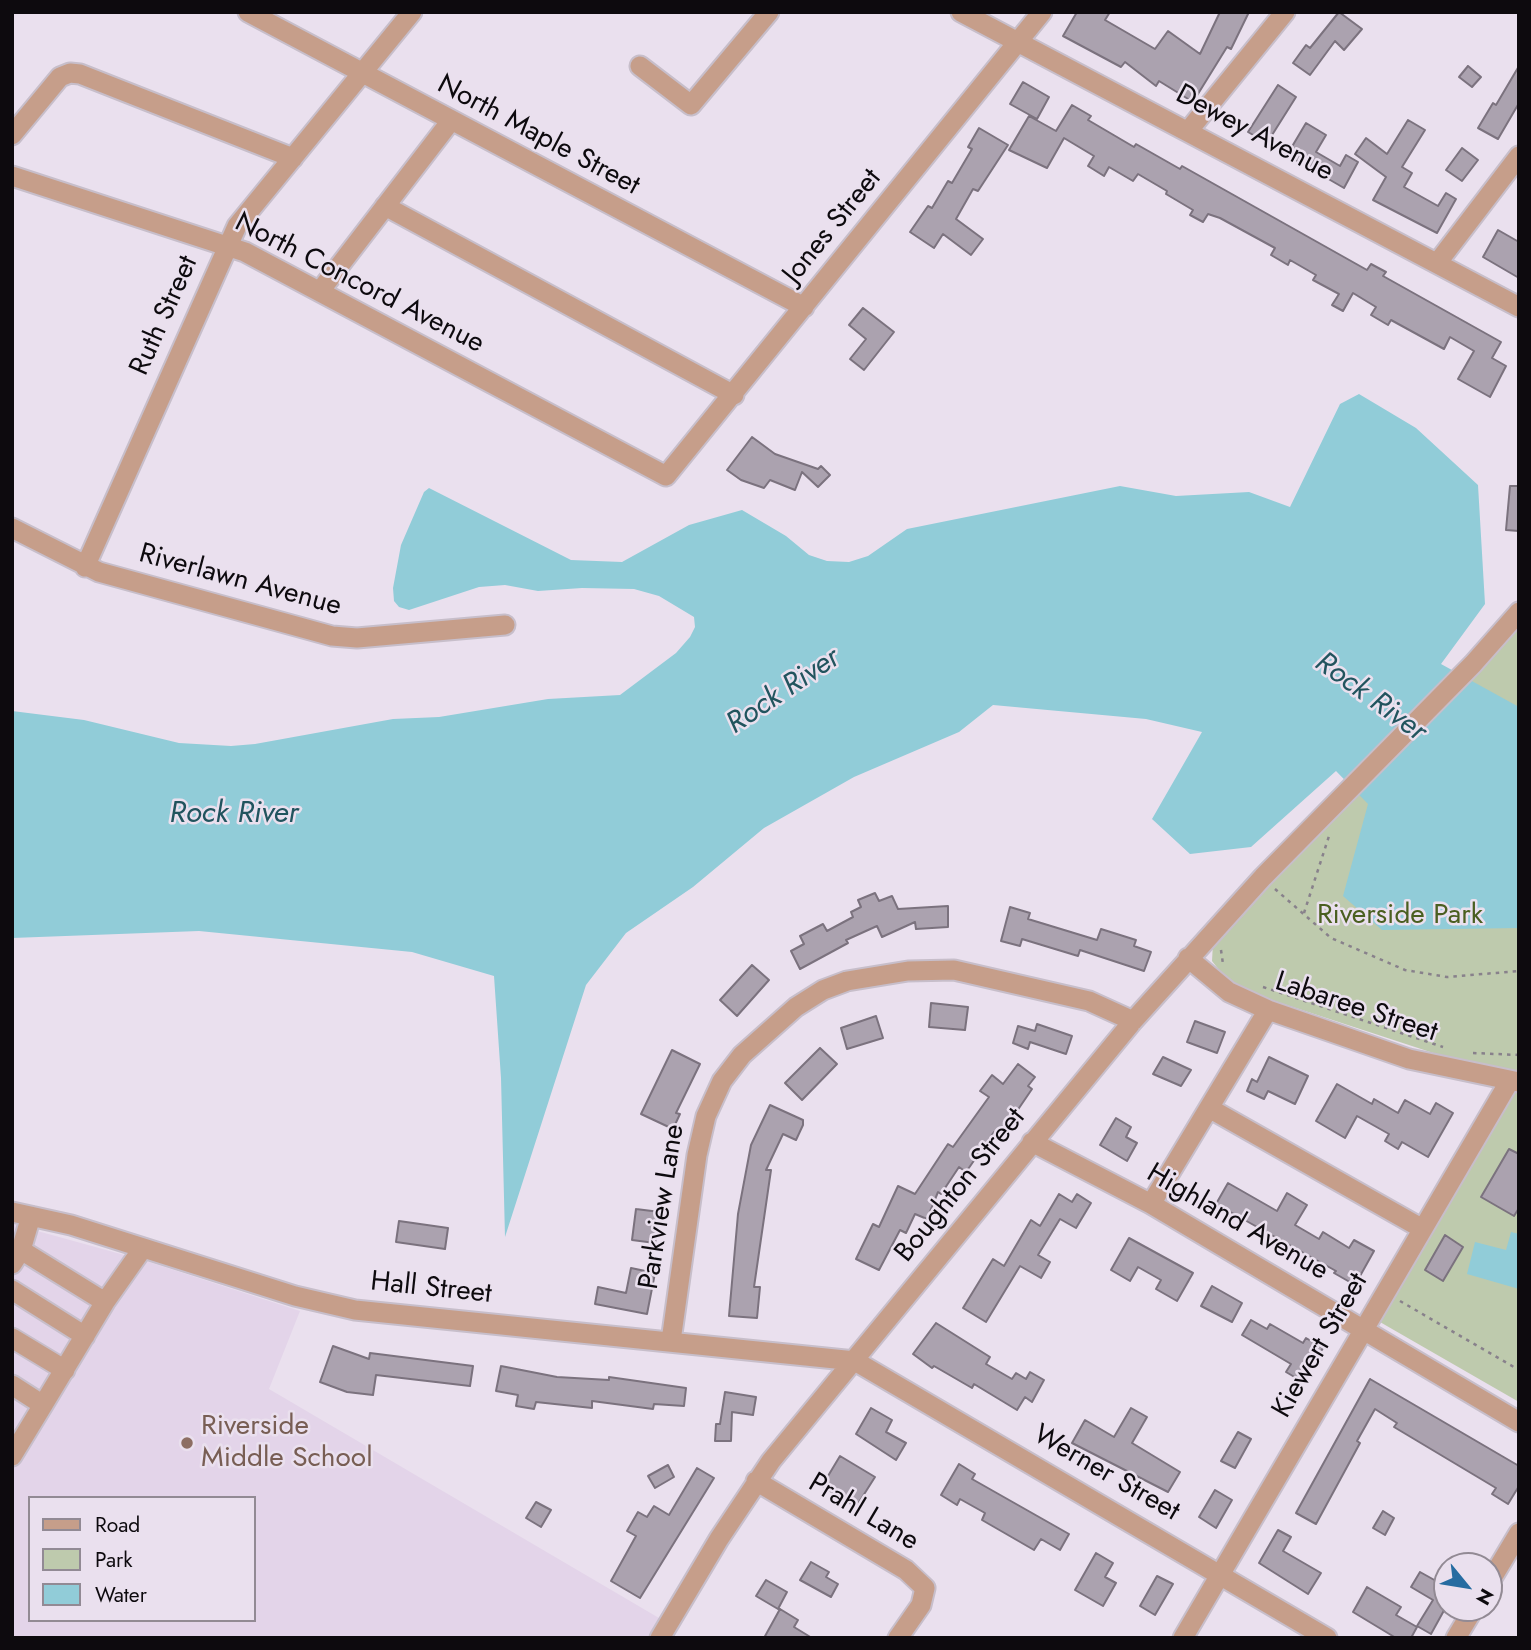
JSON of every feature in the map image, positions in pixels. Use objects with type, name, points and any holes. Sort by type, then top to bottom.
[{"type":"street","name":"North Maple Street","points":[[248,12],[450,122],[804,307]]},
{"type":"street","name":"Ruth Street","points":[[85,567],[237,226],[412,12]]},
{"type":"street","points":[[640,66],[691,105],[769,12]]},
{"type":"street","name":"Dewey Avenue","points":[[961,12],[1189,130],[1519,307]]},
{"type":"street","name":"Jones Street","points":[[666,476],[1042,12]]},
{"type":"street","points":[[1189,130],[1285,12]]},
{"type":"street","points":[[12,135],[60,77],[70,73],[80,74],[293,158]]},
{"type":"street","points":[[320,291],[450,122]]},
{"type":"street","points":[[1438,262],[1519,156]]},
{"type":"street","name":"North Concord Avenue","points":[[12,176],[245,252],[666,476]]},
{"type":"street","points":[[385,206],[734,395]]},
{"type":"street","name":"Riverlawn Avenue","points":[[12,528],[85,567],[344,638],[505,625]]},
{"type":"street","name":"Boughton Street","points":[[660,1638],[756,1481],[1132,1021],[1263,877],[1473,664],[1519,612]]},
{"type":"street","name":"Labaree Street","points":[[1188,958],[1229,992],[1268,1010],[1409,1059],[1514,1082]]},
{"type":"street","name":"Parkview Lane","points":[[671,1341],[697,1155],[706,1116],[722,1081],[742,1055],[796,1007],[847,981],[908,971],[954,970],[1089,1001],[1132,1021]]},
{"type":"street","points":[[1151,1204],[1268,1010]]},
{"type":"street","name":"Kiewert Street","points":[[1182,1638],[1222,1574],[1421,1228],[1514,1082]]},
{"type":"street","points":[[1209,1108],[1421,1228]]},
{"type":"street","name":"Highland Avenue","points":[[1032,1142],[1151,1204],[1519,1422]]},
{"type":"street","points":[[22,1214],[17,1257],[105,1302]]},
{"type":"street","name":"Hall Street","points":[[22,1214],[143,1248],[307,1300],[355,1310],[855,1361]]},
{"type":"street","points":[[12,1456],[105,1302],[143,1248]]},
{"type":"street","points":[[12,1290],[85,1336]]},
{"type":"street","points":[[12,1338],[65,1370]]},
{"type":"street","name":"Werner Street","points":[[855,1361],[1327,1638]]},
{"type":"street","points":[[12,1385],[43,1405]]},
{"type":"street","name":"Prahl Lane","points":[[756,1481],[906,1570],[925,1587],[921,1605],[898,1638]]},
{"type":"street","points":[[1503,1560],[1519,1534]]},
{"type":"street","points":[[1456,1638],[1466,1622]]},
{"type":"path","points":[[1304,913],[1342,798]]},
{"type":"path","points":[[1263,877],[1331,938],[1405,970],[1447,976],[1519,971]]},
{"type":"path","points":[[1223,947],[1220,956],[1224,965]]},
{"type":"path","points":[[1251,983],[1450,1049]]},
{"type":"path","points":[[1463,1054],[1519,1055]]},
{"type":"path","points":[[1410,1307],[1519,1370]]},
{"type":"shaded area","name":"Riverside Middle School","points":[[12,1224],[146,1261],[300,1311],[269,1389],[659,1618],[647,1638],[12,1638]]},
{"type":"green space","name":"Riverside Park","points":[[1519,627],[1519,1402],[1373,1318],[1500,1099],[1497,1068],[1473,1066],[1247,992],[1230,984],[1212,961],[1213,943],[1219,931]]},
{"type":"water","name":"Rock River","points":[[1359,394],[1416,428],[1478,485],[1485,604],[1441,664],[1519,707],[1519,928],[1382,930],[1343,896],[1368,804],[1336,771],[1251,847],[1190,854],[1152,819],[1202,732],[1146,719],[993,705],[959,732],[854,777],[764,828],[693,887],[626,933],[586,985],[505,1237],[501,1078],[494,976],[412,952],[199,931],[12,938],[12,711],[84,720],[179,743],[231,746],[255,744],[393,719],[439,717],[548,699],[620,695],[676,653],[690,637],[695,627],[694,617],[659,596],[634,589],[538,591],[505,585],[479,587],[409,610],[399,607],[394,601],[393,588],[401,545],[424,492],[429,488],[571,560],[622,562],[689,525],[742,510],[786,536],[809,555],[827,561],[849,562],[868,556],[907,529],[1120,486],[1176,496],[1249,492],[1290,507],[1340,404]]},
{"type":"water","points":[[1511,1232],[1519,1234],[1519,1289],[1467,1274],[1475,1242],[1506,1250]]},
{"type":"building","points":[[1077,12],[1110,12],[1105,20],[1155,49],[1168,31],[1200,54],[1220,12],[1249,12],[1231,49],[1227,47],[1193,102],[1159,81],[1156,86],[1125,62],[1121,67],[1063,36]]},
{"type":"building","points":[[1339,12],[1362,29],[1344,50],[1335,41],[1310,75],[1293,63],[1306,45],[1310,48]]},
{"type":"building","points":[[1468,66],[1481,77],[1472,87],[1459,77]]},
{"type":"building","points":[[1519,66],[1519,103],[1498,139],[1478,128],[1493,103],[1496,105]]},
{"type":"building","points":[[1023,82],[1049,97],[1037,119],[1010,104]]},
{"type":"building","points":[[1278,85],[1296,97],[1267,143],[1248,132]]},
{"type":"building","points":[[1072,105],[1091,116],[1088,120],[1134,147],[1136,144],[1180,169],[1182,166],[1367,270],[1371,264],[1386,272],[1383,276],[1501,342],[1492,358],[1506,366],[1490,397],[1458,379],[1474,351],[1450,337],[1444,349],[1391,320],[1388,325],[1371,315],[1376,307],[1353,293],[1343,311],[1332,305],[1339,294],[1313,280],[1316,275],[1290,260],[1288,265],[1271,255],[1275,248],[1220,218],[1208,214],[1203,222],[1190,215],[1193,210],[1138,174],[1133,181],[1109,167],[1104,176],[1088,166],[1094,156],[1064,138],[1047,168],[1009,150],[1029,116],[1056,131]]},
{"type":"building","points":[[1408,120],[1425,130],[1402,167],[1412,173],[1404,187],[1438,206],[1446,193],[1456,199],[1437,233],[1373,200],[1386,177],[1355,154],[1366,138],[1387,154]]},
{"type":"building","points":[[1306,123],[1326,135],[1316,152],[1340,166],[1346,155],[1358,162],[1344,188],[1287,155]]},
{"type":"building","points":[[979,128],[1008,145],[978,191],[973,189],[956,219],[983,239],[971,255],[943,234],[934,248],[910,232],[928,206],[932,208],[948,181],[952,183],[972,149],[968,147]]},
{"type":"building","points":[[1462,148],[1478,160],[1462,181],[1446,170]]},
{"type":"building","points":[[1498,230],[1519,242],[1519,278],[1483,257]]},
{"type":"building","points":[[863,308],[894,332],[864,370],[850,359],[866,339],[849,325]]},
{"type":"building","points":[[752,437],[775,454],[818,469],[821,466],[830,475],[818,487],[802,472],[795,490],[770,480],[764,488],[741,480],[727,470]]},
{"type":"building","points":[[1510,486],[1519,486],[1519,531],[1506,530]]},
{"type":"building","points":[[875,893],[879,901],[892,896],[898,909],[948,906],[948,927],[916,929],[915,922],[882,937],[877,926],[846,940],[848,943],[800,969],[791,951],[804,944],[800,936],[823,924],[827,931],[853,917],[851,912],[861,907],[858,900]]},
{"type":"building","points":[[1010,907],[1030,913],[1028,919],[1097,940],[1101,929],[1136,940],[1134,946],[1151,952],[1144,971],[1080,950],[1078,956],[1022,939],[1020,946],[1001,941]]},
{"type":"building","points":[[752,965],[769,980],[737,1016],[720,1000]]},
{"type":"building","points":[[931,1003],[968,1007],[965,1030],[929,1027]]},
{"type":"building","points":[[876,1016],[883,1038],[847,1049],[841,1028]]},
{"type":"building","points":[[1195,1021],[1225,1032],[1217,1053],[1187,1042]]},
{"type":"building","points":[[1037,1024],[1072,1036],[1066,1054],[1030,1042],[1028,1049],[1013,1043],[1018,1026],[1035,1031]]},
{"type":"building","points":[[820,1048],[837,1064],[802,1100],[785,1083]]},
{"type":"building","points":[[672,1050],[700,1064],[676,1113],[680,1114],[673,1129],[641,1114]]},
{"type":"building","points":[[1163,1057],[1191,1070],[1181,1086],[1153,1074]]},
{"type":"building","points":[[1269,1057],[1308,1076],[1295,1104],[1268,1091],[1264,1099],[1247,1091],[1252,1079],[1257,1082]]},
{"type":"building","points":[[1018,1064],[1035,1077],[1028,1086],[1032,1089],[1000,1136],[994,1132],[966,1172],[959,1167],[941,1194],[938,1192],[927,1219],[915,1214],[906,1233],[900,1230],[879,1270],[856,1259],[873,1224],[879,1227],[898,1186],[915,1194],[948,1144],[953,1147],[989,1097],[980,1091],[992,1075],[1003,1084]]},
{"type":"building","points":[[1337,1084],[1372,1104],[1374,1099],[1398,1113],[1405,1100],[1430,1114],[1436,1103],[1453,1113],[1428,1157],[1402,1142],[1398,1149],[1385,1141],[1389,1134],[1357,1116],[1345,1138],[1316,1121]]},
{"type":"building","points":[[770,1105],[803,1120],[803,1125],[796,1140],[783,1134],[766,1170],[771,1170],[754,1287],[760,1287],[757,1318],[729,1316],[738,1214],[751,1145]]},
{"type":"building","points":[[1116,1118],[1131,1127],[1126,1137],[1137,1143],[1127,1161],[1100,1145]]},
{"type":"building","points":[[1509,1149],[1519,1154],[1519,1208],[1514,1216],[1481,1197]]},
{"type":"building","points":[[1228,1183],[1277,1211],[1287,1193],[1307,1205],[1295,1225],[1319,1239],[1323,1232],[1349,1248],[1354,1240],[1374,1251],[1355,1285],[1334,1273],[1336,1271],[1216,1204]]},
{"type":"building","points":[[1059,1194],[1072,1202],[1077,1194],[1091,1203],[1076,1228],[1060,1219],[1038,1255],[1050,1262],[1041,1278],[1020,1266],[986,1322],[963,1308],[993,1259],[1004,1266],[1031,1220],[1040,1226]]},
{"type":"building","points":[[636,1209],[660,1212],[655,1243],[632,1240]]},
{"type":"building","points":[[399,1221],[448,1228],[445,1249],[396,1242]]},
{"type":"building","points":[[1445,1235],[1463,1247],[1443,1281],[1425,1270]]},
{"type":"building","points":[[1129,1238],[1193,1273],[1177,1301],[1156,1289],[1161,1280],[1138,1267],[1130,1281],[1111,1270]]},
{"type":"building","points":[[631,1268],[655,1273],[647,1314],[595,1304],[598,1287],[626,1293]]},
{"type":"building","points":[[1212,1286],[1242,1303],[1232,1322],[1201,1306]]},
{"type":"building","points":[[1251,1320],[1267,1329],[1270,1324],[1303,1343],[1306,1338],[1323,1348],[1303,1382],[1286,1372],[1291,1364],[1242,1335]]},
{"type":"building","points":[[936,1323],[990,1357],[986,1364],[1012,1379],[1016,1373],[1026,1379],[1030,1372],[1044,1380],[1032,1402],[1025,1397],[1017,1410],[974,1384],[972,1388],[934,1366],[932,1368],[913,1354]]},
{"type":"building","points":[[333,1346],[369,1359],[370,1353],[473,1366],[470,1386],[376,1375],[373,1395],[347,1392],[320,1382]]},
{"type":"building","points":[[501,1366],[557,1377],[609,1380],[609,1377],[686,1388],[684,1406],[654,1404],[653,1409],[592,1401],[592,1408],[536,1402],[534,1409],[516,1406],[518,1395],[496,1391]]},
{"type":"building","points":[[1370,1379],[1519,1466],[1519,1486],[1508,1504],[1492,1494],[1496,1488],[1394,1427],[1397,1423],[1375,1409],[1357,1441],[1360,1443],[1316,1524],[1296,1513]]},
{"type":"building","points":[[725,1392],[756,1397],[753,1415],[732,1412],[731,1441],[715,1441],[716,1424],[720,1424]]},
{"type":"building","points":[[871,1408],[892,1420],[886,1432],[906,1443],[896,1460],[856,1434]]},
{"type":"building","points":[[1131,1408],[1147,1417],[1132,1443],[1180,1472],[1168,1492],[1072,1443],[1085,1420],[1114,1437]]},
{"type":"building","points":[[1238,1432],[1251,1439],[1235,1468],[1221,1461]]},
{"type":"building","points":[[840,1456],[875,1477],[856,1507],[822,1486]]},
{"type":"building","points":[[959,1464],[975,1474],[972,1479],[1069,1534],[1060,1550],[1041,1539],[1034,1550],[982,1520],[985,1513],[960,1499],[957,1505],[941,1495]]},
{"type":"building","points":[[668,1465],[674,1477],[655,1488],[648,1476]]},
{"type":"building","points":[[697,1468],[714,1478],[640,1598],[611,1581],[636,1536],[627,1531],[638,1512],[647,1517],[654,1506],[669,1515]]},
{"type":"building","points":[[1215,1490],[1232,1500],[1216,1528],[1199,1517]]},
{"type":"building","points":[[536,1502],[551,1510],[541,1527],[526,1518]]},
{"type":"building","points":[[1383,1511],[1394,1518],[1385,1535],[1373,1528]]},
{"type":"building","points":[[1278,1530],[1291,1537],[1283,1551],[1321,1573],[1308,1594],[1259,1563]]},
{"type":"building","points":[[1096,1553],[1113,1563],[1105,1577],[1116,1583],[1103,1606],[1075,1590]]},
{"type":"building","points":[[811,1562],[829,1572],[826,1577],[838,1584],[831,1597],[800,1580]]},
{"type":"building","points":[[1420,1572],[1433,1579],[1433,1600],[1411,1587]]},
{"type":"building","points":[[1157,1576],[1173,1584],[1155,1615],[1140,1606]]},
{"type":"building","points":[[766,1580],[787,1592],[778,1609],[756,1596]]},
{"type":"building","points":[[1367,1587],[1401,1607],[1396,1615],[1417,1627],[1411,1638],[1396,1638],[1353,1612]]},
{"type":"building","points":[[1433,1600],[1433,1622],[1438,1622],[1431,1634],[1417,1626]]},
{"type":"building","points":[[780,1609],[798,1620],[794,1627],[812,1638],[764,1638]]},
{"type":"place","name":"Riverside Middle School","points":[[187,1443]]}]
